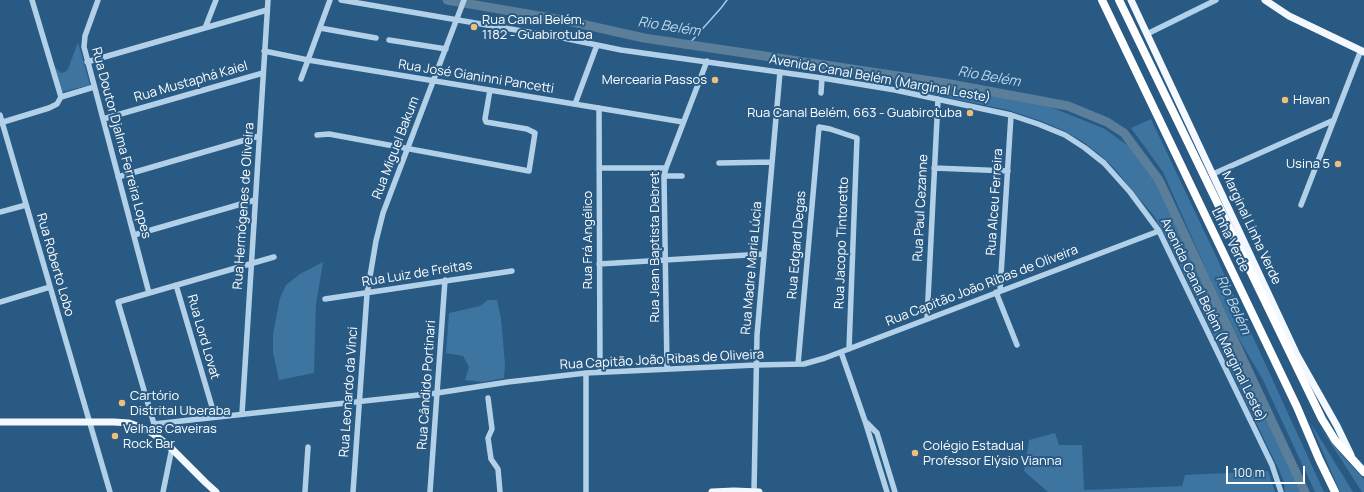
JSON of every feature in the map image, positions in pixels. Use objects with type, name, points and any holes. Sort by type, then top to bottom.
[{"type":"highway","name":"Linha Verde","points":[[1102,0],[1297,407],[1335,492]]},
{"type":"highway","name":"Linha Verde","points":[[1119,0],[1322,419],[1335,440],[1364,472]]},
{"type":"main road","name":"Marginal Linha Verde","points":[[1132,0],[1297,355],[1337,426],[1355,463]]},
{"type":"main road","points":[[1265,0],[1294,19],[1362,51]]},
{"type":"main road","points":[[0,422],[90,421],[128,423],[152,432],[172,448],[216,492]]},
{"type":"main road","points":[[712,492],[759,492]]},
{"type":"street","points":[[32,0],[61,97]]},
{"type":"street","name":"Rua Doutor Djalma Ferreira Lopes","points":[[98,0],[84,40],[84,47],[149,293]]},
{"type":"street","points":[[205,28],[216,0]]},
{"type":"street","name":"Rua Hermógenes de Oliveira","points":[[242,414],[268,0]]},
{"type":"street","points":[[301,79],[330,0]]},
{"type":"street","name":"Avenida Canal Belém (Marginal Leste)","points":[[341,0],[458,17],[632,51],[822,78],[938,99],[1011,115],[1065,135],[1095,155],[1112,172],[1130,192],[1159,231],[1272,465],[1281,492]]},
{"type":"street","name":"Rua Miguel Bakum","points":[[367,294],[374,247],[380,222],[464,0]]},
{"type":"street","points":[[1147,34],[1216,0]]},
{"type":"street","points":[[87,62],[267,10]]},
{"type":"street","points":[[320,28],[376,38]]},
{"type":"street","points":[[389,40],[446,49]]},
{"type":"street","points":[[575,104],[597,45]]},
{"type":"street","name":"Rua José Gianinni Pancetti","points":[[264,51],[308,60],[683,122]]},
{"type":"street","points":[[1301,204],[1362,51]]},
{"type":"street","name":"Rua Jean Baptista Debret","points":[[667,369],[664,176],[707,61]]},
{"type":"street","name":"Rua Madre Maria Lúcia","points":[[754,492],[757,335],[780,72]]},
{"type":"street","name":"Rua Mustaphá Kaiel","points":[[103,119],[263,73]]},
{"type":"street","points":[[821,93],[822,78]]},
{"type":"street","points":[[1,123],[49,108],[57,104],[61,97],[94,87]]},
{"type":"street","points":[[317,135],[329,134],[529,171],[535,133],[526,129],[486,122],[485,119],[490,90]]},
{"type":"street","name":"Rua Paul Cezanne","points":[[927,319],[938,99]]},
{"type":"street","name":"Rua Frá Angélico","points":[[599,108],[600,372]]},
{"type":"street","name":"Rua Roberto Lobo","points":[[0,115],[1,123],[110,492]]},
{"type":"street","name":"Rua Alceu Ferreira","points":[[1011,115],[998,292],[1017,345]]},
{"type":"street","points":[[1213,174],[1334,120]]},
{"type":"street","name":"Rua Jacopo Tintoretto","points":[[819,128],[830,129],[857,138],[849,348]]},
{"type":"street","name":"Rua Edgard Degas","points":[[798,364],[819,128]]},
{"type":"street","points":[[118,177],[259,136]]},
{"type":"street","points":[[719,163],[772,162]]},
{"type":"street","points":[[599,168],[666,168]]},
{"type":"street","points":[[934,168],[1008,171]]},
{"type":"street","points":[[664,176],[682,176]]},
{"type":"street","points":[[134,235],[255,200]]},
{"type":"street","points":[[0,212],[26,205]]},
{"type":"street","name":"Rua Capitão João Ribas de Oliveira","points":[[154,424],[437,393],[508,382],[586,373],[798,364],[812,362],[1159,231]]},
{"type":"street","points":[[599,264],[764,254]]},
{"type":"street","points":[[152,432],[154,424],[118,302],[274,257]]},
{"type":"street","name":"Rua Luiz de Freitas","points":[[325,299],[367,294],[445,280],[512,271]]},
{"type":"street","name":"Rua Cândido Portinari","points":[[430,492],[445,280]]},
{"type":"street","name":"Rua Lord Lovat","points":[[176,285],[215,417]]},
{"type":"street","points":[[0,302],[50,287]]},
{"type":"street","name":"Rua Leonardo da Vinci","points":[[353,492],[367,294]]},
{"type":"street","points":[[841,352],[865,421],[887,492]]},
{"type":"street","points":[[586,373],[586,492]]},
{"type":"street","points":[[488,398],[492,429],[488,438],[491,459],[498,469],[500,492]]},
{"type":"street","points":[[865,421],[877,434],[895,492]]},
{"type":"street","points":[[304,492],[308,447]]},
{"type":"street","points":[[163,492],[172,448]]},
{"type":"shaded area","points":[[78,42],[90,85],[62,92],[55,67],[61,73],[68,69]]},
{"type":"shaded area","points":[[899,81],[1043,104],[1105,129],[1131,148],[1156,182],[1301,492],[1285,492],[1284,482],[1279,470],[1167,239],[1154,216],[1114,168],[1083,142],[1065,131],[1041,121],[1008,110],[898,87]]},
{"type":"shaded area","points":[[1151,119],[1215,254],[1324,492],[1315,492],[1263,380],[1239,339],[1212,283],[1163,172],[1131,128]]},
{"type":"shaded area","points":[[323,262],[316,304],[314,373],[279,380],[273,353],[273,334],[280,298],[286,285],[300,274]]},
{"type":"shaded area","points":[[488,300],[497,300],[501,318],[505,364],[504,378],[483,382],[465,380],[469,367],[463,356],[446,353],[449,313],[480,306]]},
{"type":"shaded area","points":[[1310,422],[1353,492],[1340,492]]},
{"type":"shaded area","points":[[1321,428],[1341,454],[1364,479],[1364,492],[1362,492]]},
{"type":"shaded area","points":[[1055,433],[1059,445],[1082,445],[1084,490],[1182,486],[1185,475],[1268,471],[1275,492],[1048,492],[1024,471],[1029,440]]},
{"type":"waterway","name":"Rio Belém","points":[[447,0],[568,21],[644,38],[945,83],[1068,106],[1107,122],[1124,133],[1159,180],[1305,492]]},
{"type":"waterway","points":[[689,44],[727,0]]},
{"type":"place","name":"Rua Canal Belém, 1182 - Guabirotuba","points":[[474,27]]},
{"type":"place","name":"Mercearia Passos","points":[[715,80]]},
{"type":"place","name":"Havan","points":[[1285,100]]},
{"type":"place","name":"Rua Canal Belém, 663 - Guabirotuba","points":[[970,113]]},
{"type":"place","name":"Usina 5","points":[[1338,164]]},
{"type":"place","name":"Cartório Distrital Uberaba","points":[[122,403]]},
{"type":"place","name":"Velhas Caveiras Rock Bar","points":[[115,436]]},
{"type":"place","name":"Colégio Estadual Professor Elýsio Vianna","points":[[915,453]]}]
